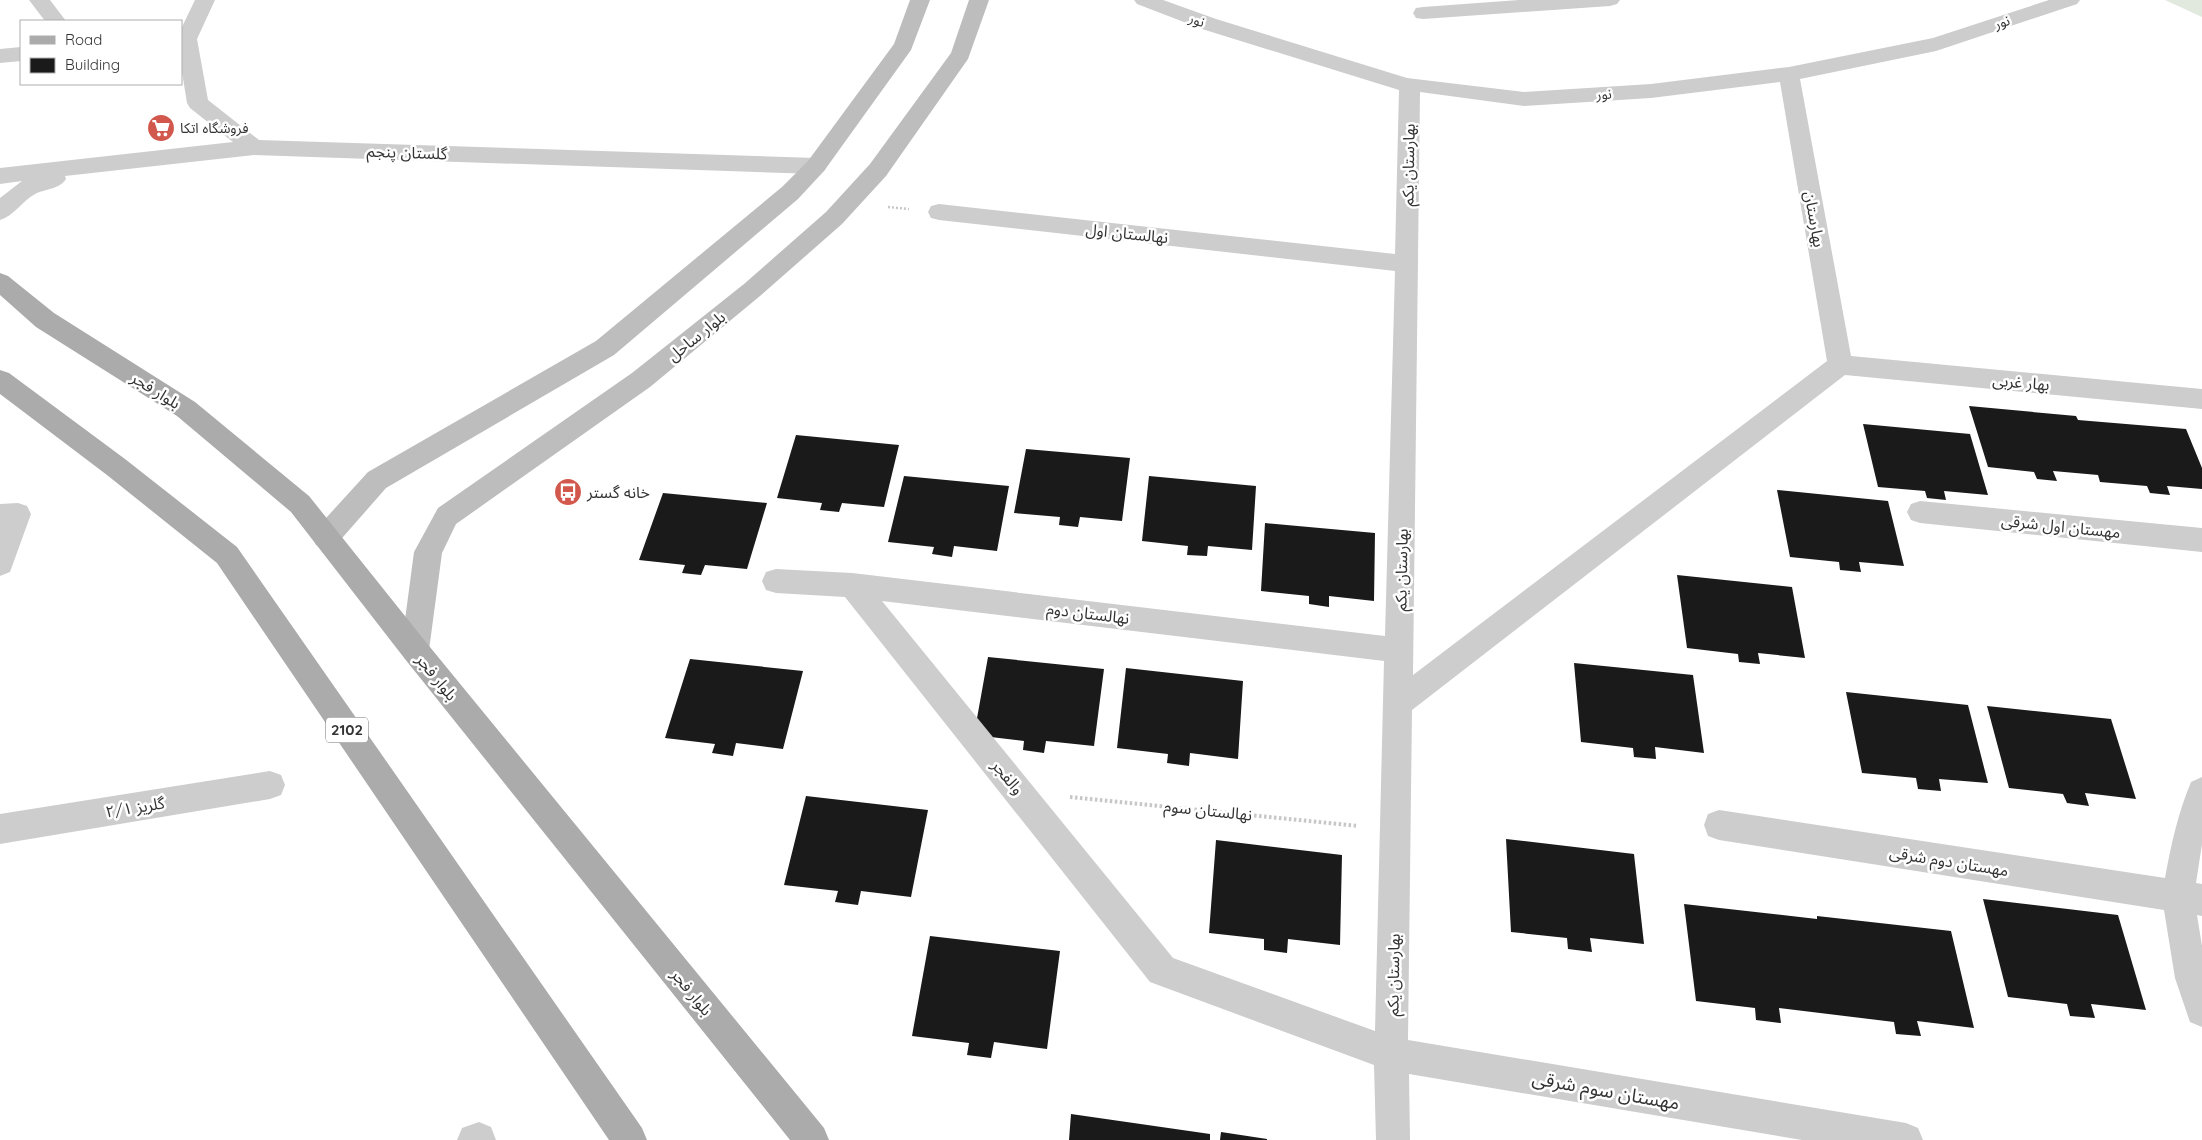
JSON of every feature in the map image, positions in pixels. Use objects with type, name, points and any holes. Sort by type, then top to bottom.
[{"type":"main road","points":[[326,537],[377,480],[605,348],[790,193],[816,166],[904,45],[920,0]]},
{"type":"main road","name":"بلوار ساحل","points":[[415,650],[428,552],[447,516],[641,380],[752,290],[834,218],[878,170],[961,54],[979,0]]},
{"type":"main road","name":"بلوار فجر","points":[[0,282],[45,320],[186,409],[300,504],[415,650],[812,1140]]},
{"type":"main road","name":"2102","points":[[0,380],[116,467],[227,555],[630,1140]]},
{"type":"street","points":[[40,0],[55,20]]},
{"type":"street","points":[[204,0],[184,40],[198,103],[254,147]]},
{"type":"street","name":"نور","points":[[1144,0],[1209,24],[1410,86],[1411,84],[1524,99],[1651,91],[1789,74],[1936,44],[2070,0]]},
{"type":"street","points":[[1424,13],[1610,0]]},
{"type":"street","points":[[0,56],[20,54]]},
{"type":"street","name":"بهارستان","points":[[1789,74],[1840,365]]},
{"type":"street","name":"بهارستان یکم","points":[[1391,1054],[1410,86]]},
{"type":"street","name":"گلستان پنجم","points":[[0,176],[254,147],[816,166]]},
{"type":"street","points":[[0,212],[9,202],[33,184],[117,164]]},
{"type":"street","name":"نهالستان اول","points":[[939,212],[1406,264]]},
{"type":"street","points":[[1398,704],[1840,365]]},
{"type":"street","name":"بهار غربی","points":[[1840,365],[2202,399]]},
{"type":"street","name":"مهستان اول شرقی","points":[[1920,512],[2202,540]]},
{"type":"street","points":[[0,515],[18,514],[0,564]]},
{"type":"street","name":"نهالستان دوم","points":[[776,581],[852,585],[1399,650]]},
{"type":"street","name":"والفجر","points":[[852,585],[1020,791],[1162,970],[1391,1054]]},
{"type":"street","name":"گلریز ۲/۱","points":[[0,829],[270,785]]},
{"type":"street","points":[[2202,792],[2188,834],[2191,978],[2202,1010]]},
{"type":"street","name":"مهستان دوم شرقی","points":[[1719,825],[2190,899]]},
{"type":"street","points":[[1391,1054],[1392,1140]]},
{"type":"street","name":"مهستان سوم شرقی","points":[[1391,1054],[1906,1140]]},
{"type":"path","points":[[847,202],[939,212]]},
{"type":"path","name":"نهالستان سوم","points":[[1020,791],[1396,829]]},
{"type":"shaded area","points":[[2165,0],[2202,0],[2202,17]]},
{"type":"building","points":[[1969,406],[2076,416],[2078,420],[2186,429],[2202,468],[2202,489],[2167,486],[2170,495],[2150,493],[2147,486],[2100,482],[2098,475],[2053,471],[2057,481],[2037,479],[2034,472],[1988,467]]},
{"type":"building","points":[[1863,424],[1970,434],[1988,495],[1944,491],[1946,500],[1927,498],[1925,491],[1878,487]]},
{"type":"building","points":[[796,435],[899,445],[884,507],[842,503],[839,512],[820,510],[822,503],[777,498]]},
{"type":"building","points":[[1026,449],[1130,458],[1122,521],[1080,517],[1078,527],[1059,525],[1060,517],[1014,513]]},
{"type":"building","points":[[904,476],[1009,486],[997,551],[954,546],[952,557],[932,554],[934,547],[888,542]]},
{"type":"building","points":[[1149,476],[1256,486],[1252,550],[1208,546],[1207,556],[1187,555],[1188,546],[1142,541]]},
{"type":"building","points":[[1777,490],[1888,501],[1904,566],[1859,562],[1861,572],[1840,570],[1839,562],[1790,557]]},
{"type":"building","points":[[663,493],[767,503],[747,569],[705,565],[701,575],[682,573],[685,565],[639,560]]},
{"type":"building","points":[[1265,523],[1375,533],[1374,601],[1329,596],[1329,607],[1309,604],[1309,596],[1261,591]]},
{"type":"building","points":[[1677,575],[1792,587],[1805,658],[1758,653],[1760,664],[1739,662],[1738,654],[1687,648]]},
{"type":"building","points":[[988,657],[1104,669],[1094,746],[1046,741],[1044,753],[1023,750],[1024,741],[974,735]]},
{"type":"building","points":[[690,659],[803,671],[783,749],[736,743],[733,756],[712,753],[715,744],[665,738]]},
{"type":"building","points":[[1574,663],[1693,675],[1704,753],[1655,747],[1656,759],[1634,757],[1633,748],[1581,742]]},
{"type":"building","points":[[1126,668],[1243,681],[1238,759],[1190,753],[1189,766],[1167,763],[1168,754],[1117,748]]},
{"type":"building","points":[[1846,692],[1968,705],[1988,783],[1939,779],[1941,791],[1918,789],[1916,778],[1862,773]]},
{"type":"building","points":[[1987,706],[2111,719],[2136,799],[2085,793],[2089,806],[2067,803],[2063,794],[2009,788]]},
{"type":"building","points":[[806,796],[928,810],[911,897],[861,891],[858,905],[835,902],[838,891],[784,885]]},
{"type":"building","points":[[1506,839],[1634,854],[1644,944],[1590,938],[1592,952],[1568,949],[1567,938],[1511,932]]},
{"type":"building","points":[[1216,840],[1342,855],[1340,945],[1288,939],[1287,953],[1264,950],[1264,939],[1209,933]]},
{"type":"building","points":[[1983,899],[2118,915],[2146,1010],[2091,1004],[2095,1018],[2070,1016],[2067,1004],[2008,997]]},
{"type":"building","points":[[1684,904],[1817,919],[1817,916],[1951,931],[1974,1028],[1917,1021],[1921,1036],[1896,1034],[1894,1022],[1779,1008],[1781,1023],[1756,1020],[1755,1008],[1696,1001]]},
{"type":"building","points":[[930,936],[1060,951],[1047,1049],[994,1042],[991,1058],[967,1055],[969,1043],[912,1036]]},
{"type":"building","points":[[1071,1114],[1210,1134],[1210,1140],[1069,1140]]},
{"type":"building","points":[[1221,1132],[1267,1139],[1267,1140],[1220,1140]]},
{"type":"place","name":"فروشگاه اتکا","points":[[161,128]]},
{"type":"place","name":"خانه گستر","points":[[568,492]]}]
